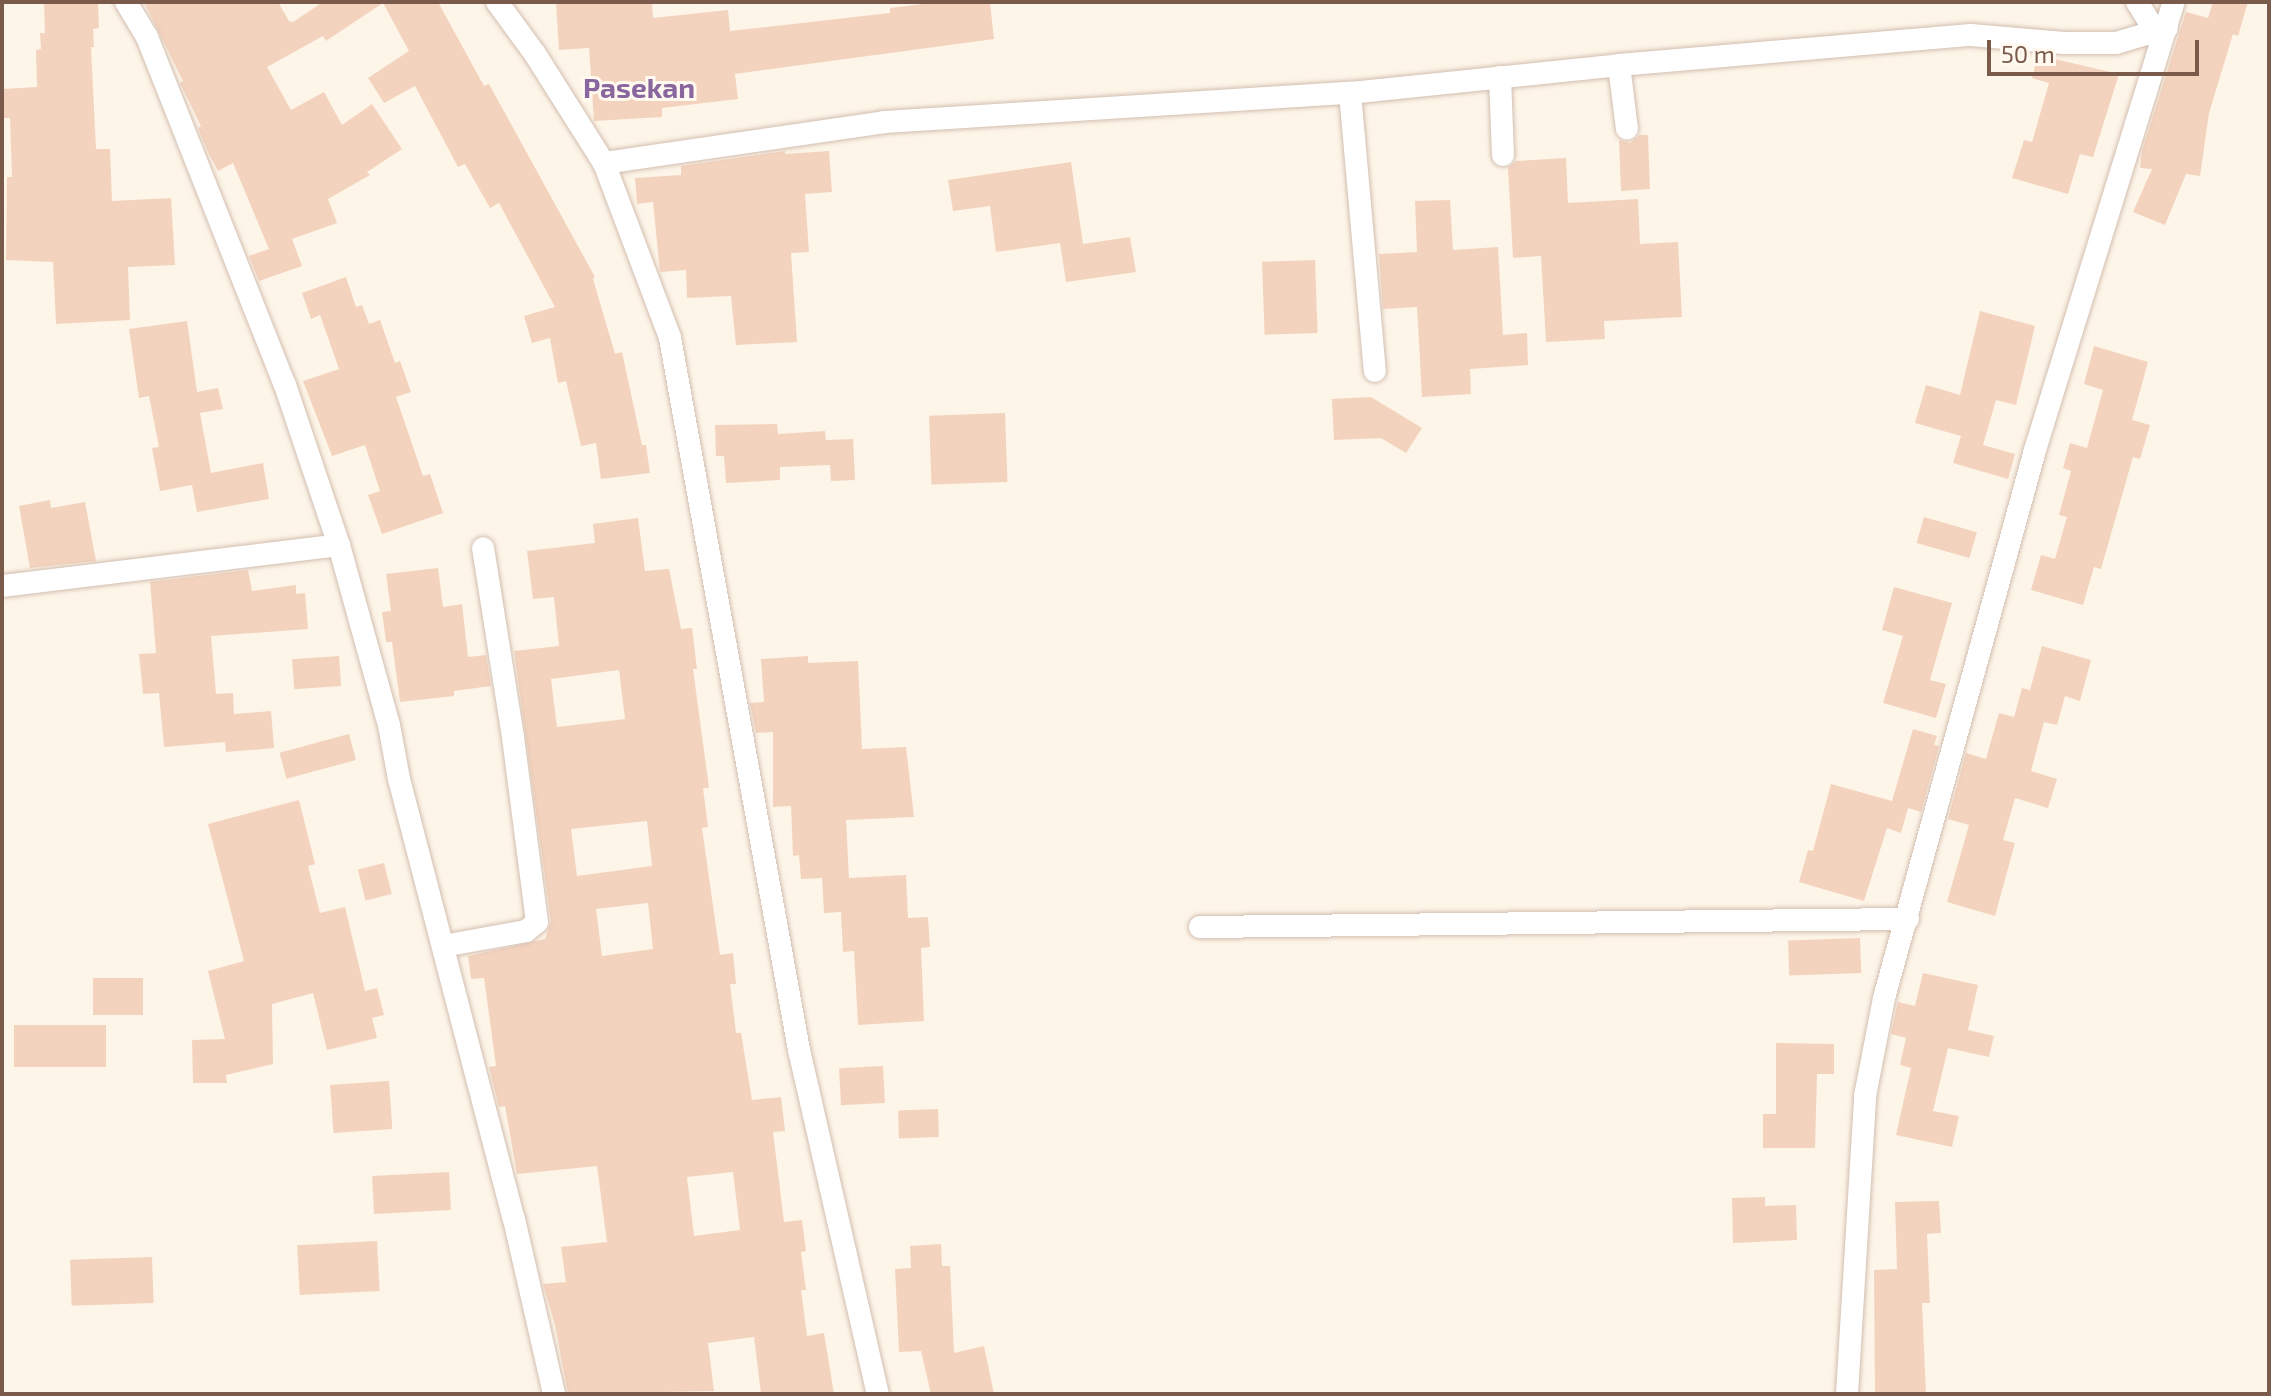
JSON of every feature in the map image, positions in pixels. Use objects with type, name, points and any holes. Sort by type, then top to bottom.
[{"type":"street","points":[[126,2],[147,37],[285,385],[339,545],[389,725],[514,1219],[554,1394]]},
{"type":"street","points":[[497,2],[535,54],[604,163],[670,338],[799,1050],[878,1394]]},
{"type":"street","points":[[2137,2],[2161,29]]},
{"type":"street","points":[[1847,1394],[1865,1096],[1884,998],[2035,450],[2161,29],[2174,2]]},
{"type":"street","points":[[604,163],[884,122],[1350,93],[1619,65],[1984,35],[2064,43],[2116,43],[2161,29]]},
{"type":"street","points":[[1619,65],[1627,129]]},
{"type":"street","points":[[1500,77],[1503,155]]},
{"type":"street","points":[[1350,93],[1375,371]]},
{"type":"street","points":[[2,586],[339,545]]},
{"type":"street","points":[[443,946],[526,931],[537,922],[513,737],[483,548]]},
{"type":"street","points":[[1200,927],[1908,919]]},
{"type":"building","points":[[44,2],[98,2],[99,28],[93,29],[94,47],[91,47],[96,149],[110,149],[112,201],[171,198],[175,265],[128,267],[130,320],[56,324],[53,262],[6,260],[7,177],[12,177],[10,118],[2,118],[2,89],[37,87],[36,50],[41,49],[40,33],[45,33]]},
{"type":"building","points":[[144,2],[278,2],[289,21],[293,22],[323,2],[438,2],[484,86],[489,84],[595,277],[593,279],[615,354],[622,352],[642,445],[646,445],[650,473],[601,479],[596,443],[581,446],[566,381],[558,383],[550,338],[532,343],[524,316],[555,307],[499,203],[490,208],[465,164],[458,167],[415,86],[384,103],[368,78],[409,51],[383,3],[326,41],[323,36],[267,67],[291,110],[324,92],[342,125],[372,104],[402,149],[367,172],[370,175],[328,199],[337,223],[292,239],[302,266],[259,281],[249,256],[269,249],[233,163],[218,171],[208,152],[198,128],[201,126],[180,83],[183,81]]},
{"type":"building","points":[[556,2],[652,2],[653,18],[728,10],[730,31],[890,13],[890,8],[940,2],[990,2],[994,39],[735,74],[738,99],[662,108],[662,117],[594,121],[589,48],[559,50]]},
{"type":"building","points":[[2213,2],[2248,2],[2238,36],[2233,34],[2209,113],[2200,176],[2186,174],[2165,225],[2133,212],[2152,169],[2140,168],[2142,151],[2186,12],[2208,18]]},
{"type":"building","points":[[2038,55],[2119,74],[2093,157],[2080,154],[2068,194],[2012,178],[2024,140],[2032,142],[2049,83],[2032,78]]},
{"type":"building","points":[[1640,135],[1648,135],[1650,189],[1621,191],[1619,140],[1630,143]]},
{"type":"building","points":[[785,151],[785,154],[829,151],[832,192],[805,194],[809,252],[791,253],[797,342],[736,345],[731,296],[687,298],[686,270],[660,272],[653,202],[637,204],[635,178],[681,175],[681,166]]},
{"type":"building","points":[[1566,158],[1568,203],[1638,199],[1640,244],[1678,242],[1682,317],[1604,321],[1605,339],[1546,342],[1541,256],[1513,258],[1508,168],[1516,161]]},
{"type":"building","points":[[1071,162],[1083,244],[1130,237],[1136,272],[1066,282],[1060,243],[996,252],[990,206],[953,211],[948,180]]},
{"type":"building","points":[[1450,200],[1453,250],[1498,247],[1503,335],[1527,333],[1528,365],[1470,369],[1471,394],[1422,397],[1417,307],[1383,309],[1379,254],[1417,252],[1415,201]]},
{"type":"building","points":[[1315,260],[1318,333],[1265,335],[1262,262]]},
{"type":"building","points":[[346,277],[356,307],[362,305],[369,324],[380,320],[395,363],[400,361],[411,392],[396,397],[423,476],[430,474],[443,513],[382,534],[368,495],[380,491],[365,445],[332,456],[303,381],[339,369],[320,315],[311,319],[302,293]]},
{"type":"building","points":[[1980,311],[2035,326],[2016,405],[1996,400],[1983,445],[2015,454],[2008,479],[1953,463],[1961,436],[1915,423],[1926,385],[1960,395]]},
{"type":"building","points":[[187,321],[197,392],[218,388],[223,409],[200,413],[211,473],[263,463],[269,499],[197,512],[192,485],[160,491],[152,448],[159,447],[149,396],[139,398],[129,329]]},
{"type":"building","points":[[2094,346],[2148,362],[2132,420],[2150,425],[2140,459],[2133,457],[2101,569],[2094,567],[2083,605],[2031,590],[2041,555],[2055,559],[2067,517],[2059,515],[2071,471],[2063,468],[2070,443],[2087,448],[2103,390],[2084,384]]},
{"type":"building","points":[[1371,397],[1422,428],[1406,453],[1381,438],[1334,440],[1332,399]]},
{"type":"building","points":[[1005,413],[1007,482],[931,485],[929,416]]},
{"type":"building","points":[[777,424],[778,434],[825,431],[826,440],[853,439],[855,480],[831,481],[830,465],[780,467],[780,480],[726,483],[724,456],[716,456],[715,425]]},
{"type":"building","points":[[50,500],[51,508],[85,502],[96,561],[30,568],[19,506]]},
{"type":"building","points":[[1924,517],[1977,532],[1969,558],[1917,543]]},
{"type":"building","points":[[638,518],[645,571],[669,569],[681,629],[692,628],[697,669],[693,669],[709,788],[703,788],[708,827],[702,828],[720,955],[733,953],[736,984],[730,984],[736,1033],[741,1033],[752,1100],[781,1097],[785,1131],[773,1132],[784,1222],[802,1220],[806,1251],[801,1252],[806,1290],[801,1290],[807,1336],[824,1333],[834,1394],[761,1394],[754,1337],[708,1343],[714,1391],[568,1394],[555,1325],[543,1284],[566,1282],[561,1247],[607,1242],[597,1166],[517,1174],[505,1106],[499,1107],[489,1067],[496,1066],[484,978],[471,979],[468,956],[545,939],[551,921],[514,651],[559,646],[554,597],[533,599],[527,551],[595,543],[593,524]],"holes":[[[619,670],[625,719],[557,727],[551,679]],[[647,821],[652,866],[577,876],[571,829]],[[648,903],[653,949],[602,956],[596,909]],[[733,1172],[740,1230],[694,1236],[687,1177]]]},
{"type":"building","points":[[438,568],[443,607],[462,604],[468,657],[486,655],[491,686],[454,691],[454,696],[400,702],[392,642],[386,642],[382,612],[391,611],[386,574]]},
{"type":"building","points":[[248,570],[252,591],[296,585],[296,594],[305,593],[308,629],[211,636],[216,694],[233,693],[234,714],[271,711],[274,748],[226,752],[225,742],[164,747],[159,693],[143,694],[139,654],[156,653],[150,582]]},
{"type":"building","points":[[1894,587],[1952,603],[1930,680],[1946,684],[1936,718],[1883,703],[1903,636],[1882,630]]},
{"type":"building","points":[[2042,646],[2091,660],[2080,701],[2065,696],[2057,725],[2044,722],[2031,771],[2057,779],[2048,808],[2015,798],[2003,840],[2015,843],[1995,916],[1947,902],[1969,825],[1948,819],[1966,753],[1986,759],[1999,713],[2014,717],[2022,688],[2030,690]]},
{"type":"building","points":[[339,656],[341,686],[294,689],[292,659]]},
{"type":"building","points":[[808,656],[808,663],[858,661],[862,749],[906,747],[914,817],[846,820],[849,878],[906,875],[908,918],[928,917],[930,947],[921,948],[924,1021],[858,1025],[854,951],[843,952],[841,912],[824,913],[822,878],[801,879],[799,855],[793,856],[791,806],[773,807],[773,732],[756,733],[750,703],[764,702],[761,659]]},
{"type":"building","points":[[1913,729],[1937,736],[1934,745],[1939,746],[1921,812],[1908,808],[1901,833],[1887,828],[1864,901],[1799,882],[1808,850],[1813,851],[1831,784],[1892,801]]},
{"type":"building","points":[[349,734],[356,760],[286,779],[279,753]]},
{"type":"building","points":[[299,800],[315,864],[308,866],[320,913],[345,907],[365,991],[377,988],[384,1015],[372,1018],[377,1038],[327,1050],[313,993],[272,1004],[273,1064],[226,1075],[227,1083],[193,1083],[192,1040],[225,1039],[208,971],[244,961],[208,824]]},
{"type":"building","points":[[384,863],[392,894],[366,901],[358,870]]},
{"type":"building","points":[[1860,938],[1861,973],[1789,975],[1788,941]]},
{"type":"building","points":[[1923,973],[1978,985],[1968,1030],[1994,1036],[1989,1057],[1948,1048],[1933,1111],[1959,1116],[1952,1147],[1896,1135],[1911,1068],[1900,1065],[1906,1038],[1891,1034],[1898,1002],[1915,1006]]},
{"type":"building","points":[[93,978],[143,978],[143,1015],[93,1015]]},
{"type":"building","points":[[14,1025],[106,1025],[106,1067],[14,1067]]},
{"type":"building","points":[[1776,1043],[1834,1044],[1834,1074],[1817,1074],[1815,1148],[1763,1148],[1763,1114],[1776,1114]]},
{"type":"building","points":[[883,1066],[885,1103],[841,1105],[839,1068]]},
{"type":"building","points":[[389,1081],[392,1129],[333,1133],[330,1085]]},
{"type":"building","points":[[938,1109],[939,1137],[899,1138],[898,1110]]},
{"type":"building","points":[[449,1172],[451,1210],[374,1214],[372,1176]]},
{"type":"building","points":[[1765,1197],[1765,1206],[1796,1205],[1797,1240],[1733,1243],[1732,1198]]},
{"type":"building","points":[[1939,1201],[1941,1233],[1927,1234],[1930,1303],[1922,1303],[1926,1394],[1875,1394],[1874,1270],[1897,1269],[1895,1202]]},
{"type":"building","points":[[377,1241],[380,1291],[300,1295],[297,1245]]},
{"type":"building","points":[[941,1244],[942,1266],[950,1266],[954,1353],[984,1346],[994,1394],[931,1394],[921,1351],[899,1352],[895,1269],[911,1268],[910,1246]]},
{"type":"building","points":[[152,1257],[154,1303],[72,1306],[70,1260]]},
{"type":"district","name":"Pasekan","points":[[639,87]]}]
